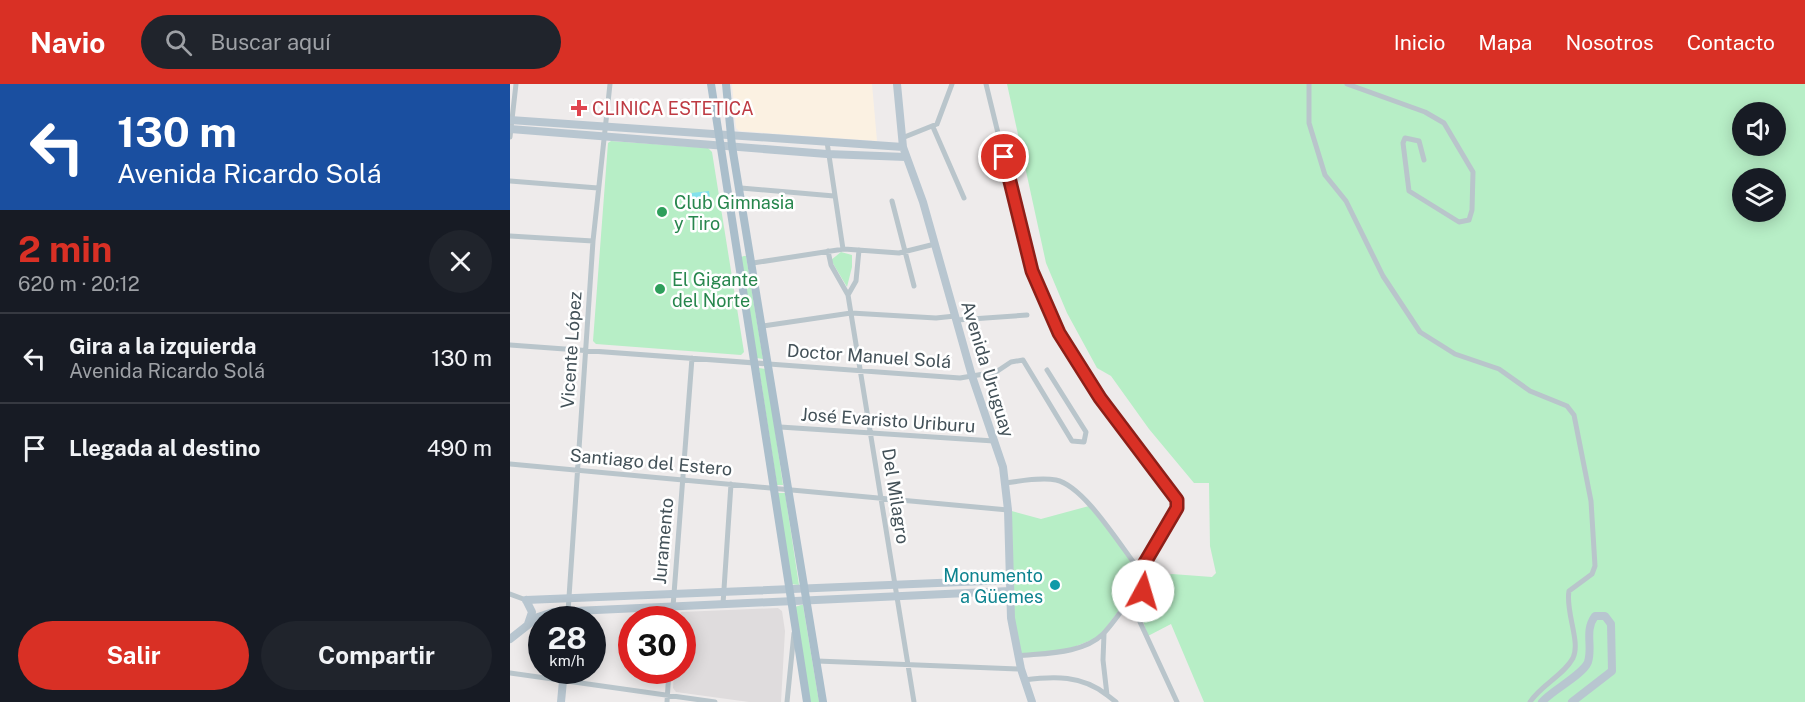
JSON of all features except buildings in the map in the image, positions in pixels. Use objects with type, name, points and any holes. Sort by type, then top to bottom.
[{"type":"main road","points":[[711,84],[718,145],[807,702]]},
{"type":"main road","points":[[726,84],[732,146],[741,188],[823,702]]},
{"type":"main road","points":[[737,258],[741,253],[752,260]]},
{"type":"street","points":[[516,84],[511,132],[603,136],[827,154],[906,157]]},
{"type":"street","name":"Vicente López","points":[[569,606],[593,241],[610,84]]},
{"type":"street","name":"Avenida Uruguay","points":[[897,84],[903,147],[935,244],[1005,483],[1011,615],[1021,669],[1032,702]]},
{"type":"street","points":[[902,138],[933,127],[938,121],[952,84]]},
{"type":"street","points":[[986,84],[1027,252],[1053,321],[1100,398],[1177,500],[1177,508],[1140,571]]},
{"type":"street","points":[[1309,84],[1309,123],[1325,175],[1346,201],[1386,281],[1420,332],[1455,354],[1499,369],[1530,391],[1567,406],[1574,415],[1591,501],[1594,566],[1592,574],[1569,591],[1568,607],[1576,647],[1572,660],[1530,702]]},
{"type":"street","points":[[1347,84],[1425,112],[1444,123],[1473,172],[1472,210],[1465,223],[1459,222],[1409,191],[1403,143],[1405,138],[1414,138],[1421,143],[1424,160]]},
{"type":"street","points":[[512,120],[903,147]]},
{"type":"street","points":[[933,127],[964,198]]},
{"type":"street","points":[[827,142],[843,249]]},
{"type":"street","points":[[510,181],[598,188]]},
{"type":"street","points":[[741,188],[834,196]]},
{"type":"street","points":[[892,201],[914,286]]},
{"type":"street","points":[[510,236],[593,241]]},
{"type":"street","points":[[752,260],[843,249],[906,252],[935,244]]},
{"type":"street","name":"Del Milagro","points":[[848,295],[856,281],[859,250]]},
{"type":"street","name":"Del Milagro","points":[[828,252],[831,265],[848,295],[914,702]]},
{"type":"street","points":[[763,326],[851,312],[936,318],[1027,315]]},
{"type":"street","name":"Doctor Manuel Solá","points":[[510,345],[960,378],[996,372],[1011,362],[1023,360],[1072,441],[1084,442],[1086,432],[1047,370]]},
{"type":"street","name":"Juramento","points":[[673,606],[692,358]]},
{"type":"street","name":"José Evaristo Uriburu","points":[[780,427],[994,441]]},
{"type":"street","name":"Santiago del Estero","points":[[510,464],[1008,510]]},
{"type":"street","points":[[1005,483],[1048,479],[1070,485],[1082,497],[1140,571],[1144,580],[1140,622],[1177,702]]},
{"type":"street","points":[[723,604],[731,484]]},
{"type":"street","points":[[510,594],[526,600],[570,599],[1010,580]]},
{"type":"street","points":[[1018,656],[1069,649],[1094,640],[1104,633],[1144,580]]},
{"type":"street","points":[[696,606],[1010,591]]},
{"type":"street","points":[[623,597],[623,606]]},
{"type":"street","points":[[526,600],[529,606]]},
{"type":"street","points":[[1542,702],[1588,663],[1591,622],[1595,616],[1605,616],[1611,624],[1612,671],[1572,702]]},
{"type":"street","points":[[510,639],[528,625]]},
{"type":"street","points":[[787,702],[795,631]]},
{"type":"street","points":[[1104,633],[1102,660],[1107,695]]},
{"type":"street","points":[[817,661],[1021,669]]},
{"type":"street","points":[[510,673],[528,676]]},
{"type":"street","points":[[1024,680],[1069,678],[1094,686],[1116,702]]},
{"type":"street","points":[[561,702],[563,684]]},
{"type":"street","points":[[585,684],[715,702]]},
{"type":"street","points":[[667,702],[668,684]]},
{"type":"shaded area","points":[[732,84],[872,84],[877,141],[739,131],[736,128]]},
{"type":"shaded area","points":[[778,608],[782,611],[785,631],[781,702],[749,702],[676,692],[673,684],[696,684],[696,611]]},
{"type":"green space","points":[[1007,84],[1805,84],[1805,702],[1204,702],[1171,624],[1148,636],[1143,621],[1148,579],[1172,574],[1212,577],[1216,573],[1210,546],[1209,483],[1194,483],[1149,429],[1111,376],[1097,368],[1067,313],[1046,263]]},
{"type":"green space","name":"Club Gimnasia y Tiro","points":[[611,141],[708,148],[712,152],[744,352],[741,355],[596,344],[593,341],[608,143]]},
{"type":"green space","points":[[841,252],[852,255],[852,267],[847,287],[831,260]]},
{"type":"green space","points":[[746,256],[763,359],[757,358],[741,257]]},
{"type":"green space","points":[[759,368],[766,369],[783,485],[777,485]]},
{"type":"green space","points":[[778,493],[785,493],[799,585],[790,584]]},
{"type":"green space","name":"Monumento a Güemes","points":[[1089,506],[1137,567],[1142,578],[1099,637],[1069,649],[1018,656],[1011,615],[1008,510],[1041,519]]},
{"type":"green space","points":[[803,605],[819,702],[810,702],[795,607]]},
{"type":"water","points":[[709,191],[711,205],[685,209],[683,194]]},
{"type":"place","name":"CLINICA ESTETICA","points":[[579,108]]},
{"type":"place","name":"Club Gimnasia y Tiro","points":[[662,212]]},
{"type":"place","name":"El Gigante del Norte","points":[[660,289]]},
{"type":"place","name":"Monumento a Güemes","points":[[1055,585]]},
{"type":"route","points":[[1004,157],[1032,271],[1059,333],[1084,375],[1119,425],[1177,500],[1177,508],[1140,571],[1144,580],[1143,591]]}]
